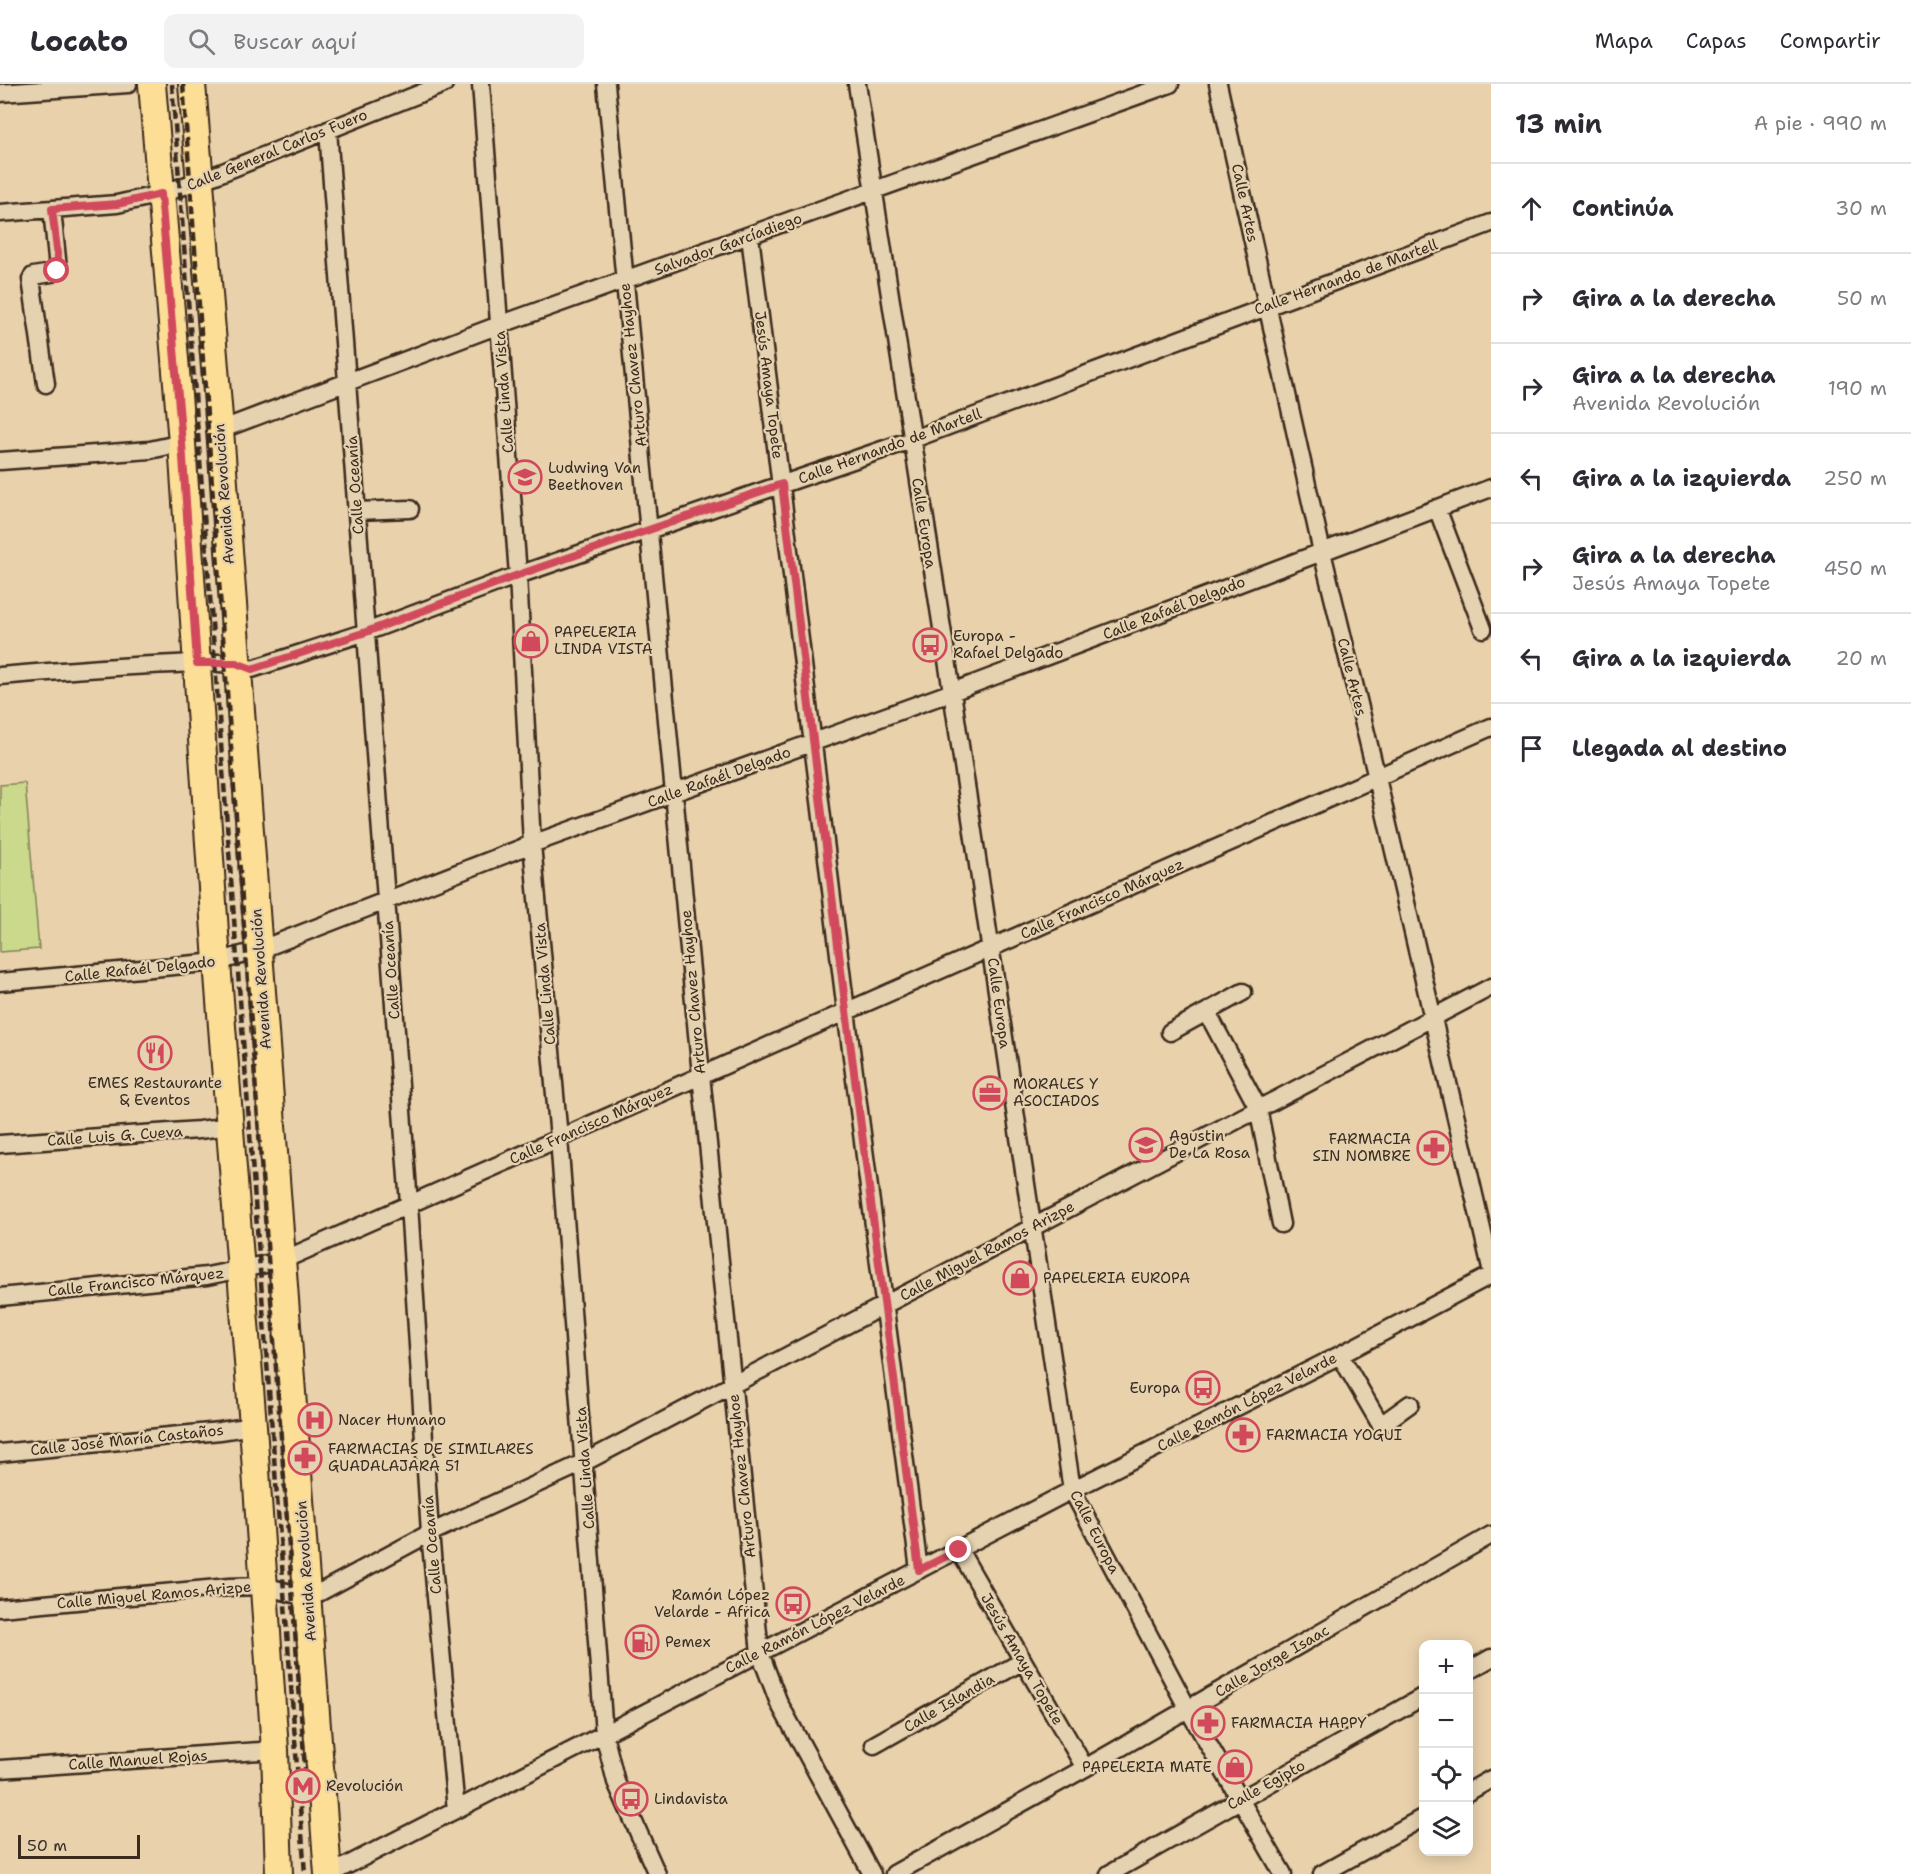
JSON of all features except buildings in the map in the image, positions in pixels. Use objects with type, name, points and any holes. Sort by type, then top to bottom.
[{"type":"main road","points":[[152,84],[182,443],[217,962],[254,1426],[275,1750],[279,1874]]},
{"type":"main road","name":"Avenida Revolución","points":[[192,84],[329,1874]]},
{"type":"street","points":[[0,93],[55,86],[128,84]]},
{"type":"street","name":"Calle General Carlos Fuero","points":[[0,213],[117,204],[161,194],[200,181],[444,84]]},
{"type":"street","name":"Calle Linda Vista","points":[[481,84],[518,575],[532,844],[559,1138],[604,1734],[616,1782],[657,1874]]},
{"type":"street","name":"Arturo Chavez Hayhoe","points":[[606,84],[701,1075],[760,1653],[779,1703],[872,1874]]},
{"type":"street","name":"Calle Europa","points":[[856,84],[952,692],[1072,1490],[1188,1709],[1283,1874]]},
{"type":"street","name":"Salvador Garcíadiego","points":[[220,430],[499,325],[1170,84]]},
{"type":"street","name":"Calle Artes","points":[[1218,84],[1322,552],[1491,1268]]},
{"type":"street","name":"Calle Oceanía","points":[[328,130],[409,1204],[430,1533],[456,1810]]},
{"type":"street","points":[[46,384],[31,279],[33,276],[55,273],[58,269],[52,209]]},
{"type":"street","name":"Calle Hernando de Martell","points":[[0,676],[197,663],[236,663],[252,669],[366,632],[518,575],[911,440],[1491,224]]},
{"type":"street","name":"Jesús Amaya Topete","points":[[750,236],[883,1305],[919,1570]]},
{"type":"street","points":[[0,461],[150,450],[182,443]]},
{"type":"street","name":"Calle Rafaél Delgado","points":[[0,982],[217,962],[259,950],[532,844],[952,692],[1491,488]]},
{"type":"street","points":[[357,511],[410,508]]},
{"type":"street","points":[[1437,508],[1483,629]]},
{"type":"street","name":"Calle Francisco Márquez","points":[[0,1297],[207,1276],[281,1261],[1491,727]]},
{"type":"street","name":"Calle Miguel Ramos Arizpe","points":[[0,1608],[229,1587],[264,1586],[309,1598],[430,1533],[585,1461],[1491,987]]},
{"type":"street","points":[[1170,1032],[1243,992]]},
{"type":"street","points":[[1207,1012],[1258,1108],[1281,1224]]},
{"type":"street","name":"Calle Luis G. Cueva","points":[[0,1144],[230,1126]]},
{"type":"street","name":"Calle Ramón López Velarde","points":[[329,1874],[604,1734],[1072,1490],[1340,1355],[1491,1275]]},
{"type":"street","points":[[1340,1355],[1379,1422],[1385,1422],[1410,1404]]},
{"type":"street","name":"Calle José María Castaños","points":[[0,1453],[254,1426]]},
{"type":"street","name":"Calle Jorge Isaac","points":[[894,1874],[1085,1768],[1491,1534]]},
{"type":"street","name":"Jesús Amaya Topete","points":[[959,1550],[1085,1768]]},
{"type":"street","points":[[1473,1668],[1491,1658]]},
{"type":"street","name":"Calle Islandia","points":[[874,1745],[1023,1661]]},
{"type":"street","name":"Calle Egipto","points":[[1108,1874],[1419,1699]]},
{"type":"street","name":"Calle Manuel Rojas","points":[[0,1769],[275,1750]]},
{"type":"street","points":[[1473,1789],[1491,1779]]},
{"type":"street","points":[[1322,1874],[1419,1820]]},
{"type":"green space","points":[[25,783],[39,949],[0,952],[0,785]]},
{"type":"railway","points":[[172,84],[305,1874]]},
{"type":"railway","points":[[183,84],[305,1769]]},
{"type":"place","name":"Ludwing Van Beethoven","points":[[525,477]]},
{"type":"place","name":"PAPELERIA LINDA VISTA","points":[[531,641]]},
{"type":"place","name":"Europa - Rafael Delgado","points":[[930,645]]},
{"type":"place","name":"EMES Restaurante & Eventos","points":[[155,1053]]},
{"type":"place","name":"MORALES Y ASOCIADOS","points":[[990,1093]]},
{"type":"place","name":"Agustin De La Rosa","points":[[1146,1145]]},
{"type":"place","name":"FARMACIA SIN NOMBRE","points":[[1434,1148]]},
{"type":"place","name":"PAPELERIA EUROPA","points":[[1020,1278]]},
{"type":"place","name":"Europa","points":[[1203,1388]]},
{"type":"place","name":"Nacer Humano","points":[[315,1420]]},
{"type":"place","name":"FARMACIA YOGUI","points":[[1243,1435]]},
{"type":"place","name":"FARMACIAS DE SIMILARES GUADALAJARA 51","points":[[305,1458]]},
{"type":"place","name":"Ramón López Velarde - Africa","points":[[793,1604]]},
{"type":"place","name":"Pemex","points":[[642,1642]]},
{"type":"place","name":"FARMACIA HAPPY","points":[[1208,1723]]},
{"type":"place","name":"PAPELERIA MATE","points":[[1235,1767]]},
{"type":"place","name":"Revolución","points":[[303,1786]]},
{"type":"place","name":"Lindavista","points":[[631,1799]]},
{"type":"route","points":[[57,271],[59,266],[52,209],[117,204],[161,194],[182,443],[197,663],[236,663],[252,669],[267,662],[366,632],[518,575],[782,484],[883,1305],[919,1570],[959,1550]]}]
